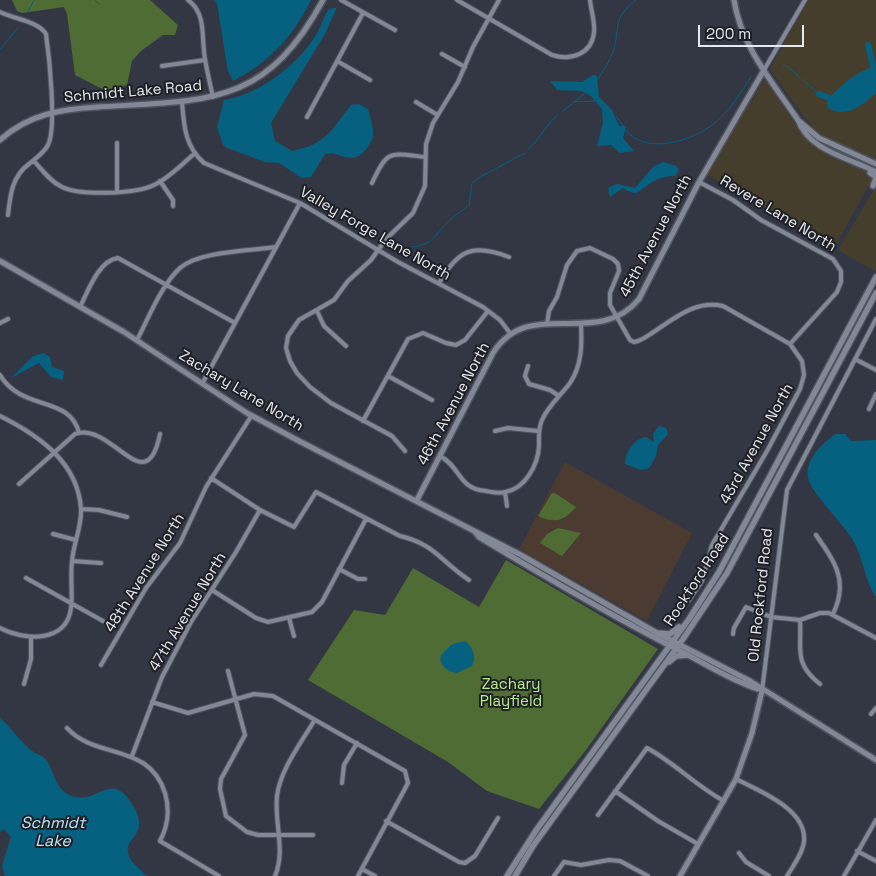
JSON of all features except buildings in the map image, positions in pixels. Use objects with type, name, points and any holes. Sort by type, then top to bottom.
[{"type":"main road","name":"Rockford Road","points":[[507,876],[537,829],[696,608],[750,517],[876,277]]},
{"type":"main road","name":"Rockford Road","points":[[515,876],[533,846],[716,590],[746,541],[876,293]]},
{"type":"main road","points":[[657,633],[664,635],[675,631],[696,608]]},
{"type":"main road","points":[[641,696],[648,693],[672,659],[680,655],[688,655]]},
{"type":"street","points":[[188,0],[196,7],[201,18],[205,60],[213,97]]},
{"type":"street","name":"Schmidt Lake Road","points":[[0,140],[21,124],[52,112],[71,108],[182,102],[213,97],[243,87],[279,62],[305,33],[323,0]]},
{"type":"street","points":[[341,0],[395,30]]},
{"type":"street","points":[[457,0],[552,55],[570,58],[582,54],[588,49],[593,37],[594,25],[590,0]]},
{"type":"street","points":[[405,451],[392,436],[331,404],[317,392],[297,373],[290,361],[286,348],[291,330],[299,320],[334,300],[348,280],[371,260],[418,205],[425,186],[425,157],[428,133],[436,114],[452,92],[499,0]]},
{"type":"street","points":[[734,0],[744,36],[764,70],[798,120],[801,129],[817,144],[876,172]]},
{"type":"street","name":"45th Avenue North","points":[[581,324],[600,323],[616,318],[628,312],[639,299],[699,182],[806,0]]},
{"type":"street","points":[[0,12],[36,24],[44,30],[49,56],[52,112],[50,138],[44,151],[23,169],[14,182],[8,215]]},
{"type":"street","points":[[307,117],[363,13]]},
{"type":"street","points":[[442,54],[465,67]]},
{"type":"street","points":[[162,66],[205,60]]},
{"type":"street","points":[[337,61],[370,80]]},
{"type":"street","points":[[34,160],[54,182],[67,189],[135,190],[160,181],[194,154],[185,134],[182,102]]},
{"type":"street","points":[[416,102],[436,114]]},
{"type":"street","points":[[798,120],[820,138],[876,164]]},
{"type":"street","points":[[117,143],[117,191]]},
{"type":"street","name":"Valley Forge Lane North","points":[[194,154],[210,168],[230,173],[255,186],[300,203],[378,250],[488,311],[500,320],[510,334]]},
{"type":"street","points":[[372,184],[381,164],[388,156],[398,154],[425,157]]},
{"type":"street","points":[[856,162],[875,176],[873,186],[876,183]]},
{"type":"street","points":[[160,181],[173,200],[174,206]]},
{"type":"street","name":"Revere Lane North","points":[[699,182],[732,200],[761,220],[836,262],[841,271],[842,282],[837,292],[790,344]]},
{"type":"street","points":[[202,384],[300,203]]},
{"type":"street","points":[[136,340],[179,269],[196,259],[276,247]]},
{"type":"street","points":[[547,324],[549,311],[557,297],[567,265],[577,251],[585,248],[601,252],[618,264],[620,271],[609,299],[616,318],[630,340],[634,342],[697,305],[715,304],[723,306],[790,344]]},
{"type":"street","points":[[439,284],[450,265],[470,251],[486,249],[509,257]]},
{"type":"street","points":[[80,307],[104,265],[110,259],[120,259],[235,323]]},
{"type":"street","name":"Zachary Lane North","points":[[0,261],[136,340],[202,384],[299,442],[514,550],[671,643]]},
{"type":"street","points":[[317,311],[324,326],[346,346]]},
{"type":"street","points":[[364,421],[408,339],[423,333],[450,345],[461,343],[488,311]]},
{"type":"street","name":"Old Rockford Road","points":[[680,876],[736,779],[752,733],[762,691],[788,490],[876,319]]},
{"type":"street","points":[[0,323],[8,320]]},
{"type":"street","points":[[440,456],[450,462],[463,481],[474,489],[505,492],[521,485],[533,468],[538,454],[538,432],[544,416],[570,383],[579,366],[582,346],[581,324]]},
{"type":"street","name":"46th Avenue North","points":[[417,500],[493,353],[510,334],[525,326],[581,324]]},
{"type":"street","name":"43rd Avenue North","points":[[680,606],[689,600],[702,580],[712,545],[754,476],[800,389],[804,368],[799,354],[790,344]]},
{"type":"street","points":[[855,359],[876,370]]},
{"type":"street","points":[[528,366],[525,376],[529,384],[550,390],[559,396]]},
{"type":"street","points":[[0,375],[14,392],[69,414],[75,421],[79,433]]},
{"type":"street","points":[[388,376],[432,400]]},
{"type":"street","points":[[869,409],[876,394]]},
{"type":"street","name":"48th Avenue North","points":[[101,665],[146,588],[180,543],[211,478],[252,415]]},
{"type":"street","points":[[0,416],[36,435],[54,452],[68,471],[81,509],[72,561],[71,603],[66,621],[57,630],[45,636],[31,638],[0,628]]},
{"type":"street","points":[[495,431],[508,428],[538,432]]},
{"type":"street","points":[[79,433],[106,440],[127,456],[139,462],[148,461],[154,456],[160,434]]},
{"type":"street","points":[[19,484],[54,452],[79,433]]},
{"type":"street","points":[[211,478],[234,491],[260,510],[294,527],[316,492],[366,519],[434,550],[449,567],[469,580]]},
{"type":"street","points":[[505,492],[507,506]]},
{"type":"street","points":[[81,509],[99,510],[127,517]]},
{"type":"street","name":"47th Avenue North","points":[[132,756],[152,702],[186,632],[260,510]]},
{"type":"street","points":[[212,590],[262,621],[289,618],[316,609],[366,519]]},
{"type":"street","name":"Zachary Lane North","points":[[475,532],[479,537],[516,560],[762,691],[876,760]]},
{"type":"street","points":[[53,534],[76,540]]},
{"type":"street","points":[[816,535],[833,559],[838,573],[840,596],[833,614]]},
{"type":"street","points":[[72,561],[101,563]]},
{"type":"street","points":[[339,570],[358,579],[365,580]]},
{"type":"street","points":[[26,578],[103,622]]},
{"type":"street","points":[[753,610],[754,604]]},
{"type":"street","points":[[733,634],[734,628],[746,607],[771,617],[800,620],[820,613],[833,614],[876,638]]},
{"type":"street","points":[[289,618],[294,636]]},
{"type":"street","points":[[800,620],[800,658],[805,670],[820,684]]},
{"type":"street","points":[[24,684],[31,659],[31,638]]},
{"type":"street","name":"Zachary Lane North","points":[[677,646],[688,655],[728,673]]},
{"type":"street","points":[[228,671],[245,735],[221,779],[220,790],[224,812],[229,820],[252,834],[313,834]]},
{"type":"street","points":[[152,702],[188,713],[254,694],[272,696],[404,771],[408,780],[406,786],[358,876]]},
{"type":"street","points":[[871,714],[876,708]]},
{"type":"street","points":[[275,876],[280,861],[277,802],[281,780],[314,720]]},
{"type":"street","points":[[67,728],[92,744],[132,756],[149,767],[164,789],[168,816],[160,841],[220,876]]},
{"type":"street","points":[[342,783],[344,765],[356,743]]},
{"type":"street","points":[[598,815],[647,748],[671,761],[712,794],[724,801]]},
{"type":"street","points":[[736,779],[780,801],[799,823],[804,836],[803,847],[787,876]]},
{"type":"street","points":[[615,791],[658,821],[698,844]]},
{"type":"street","points":[[386,821],[459,862],[469,862],[475,856],[498,818]]},
{"type":"street","points":[[844,876],[876,820]]},
{"type":"street","points":[[857,851],[876,862]]},
{"type":"street","points":[[739,853],[746,862],[769,876]]},
{"type":"street","points":[[554,876],[564,862],[581,865],[609,860],[620,861],[648,876]]},
{"type":"street","points":[[362,868],[375,876]]},
{"type":"shaded area","points":[[809,0],[876,0],[876,160],[823,137],[812,127],[771,71],[771,66]]},
{"type":"shaded area","points":[[764,80],[795,124],[815,145],[874,176],[834,248],[706,174]]},
{"type":"shaded area","points":[[876,186],[876,272],[838,250]]},
{"type":"shaded area","points":[[565,462],[692,533],[647,621],[519,549]]},
{"type":"green space","points":[[12,0],[150,0],[178,25],[175,35],[163,35],[141,51],[132,61],[127,85],[106,91],[75,75],[67,14],[64,7],[22,13],[17,11]]},
{"type":"green space","points":[[552,493],[555,493],[576,507],[559,520],[549,520],[538,516]]},
{"type":"green space","points":[[558,528],[581,533],[562,556],[540,543],[547,534]]},
{"type":"green space","name":"Zachary Playfield","points":[[506,560],[658,649],[586,750],[539,809],[487,791],[448,762],[308,680],[354,610],[385,615],[413,568],[479,607]]},
{"type":"water","points":[[214,0],[311,0],[296,25],[279,47],[246,74],[233,81],[228,71],[217,4]]},
{"type":"water","points":[[337,7],[325,34],[271,123],[275,141],[292,151],[313,145],[321,140],[351,105],[359,104],[368,109],[372,122],[373,136],[368,147],[359,156],[352,158],[332,153],[325,154],[311,177],[302,178],[279,163],[265,162],[223,145],[217,127],[224,100],[237,97],[263,86],[287,69],[314,38],[328,10]]},
{"type":"water","points":[[871,68],[876,70],[876,93],[860,106],[848,111],[835,111],[828,108],[827,103],[840,87],[859,73]]},
{"type":"water","points":[[593,75],[597,76],[599,97],[612,110],[619,126],[626,126],[623,138],[634,151],[620,153],[611,145],[597,146],[603,123],[602,109],[592,97],[582,91],[557,90],[550,81],[582,82]]},
{"type":"water","points":[[663,162],[676,166],[679,170],[675,176],[660,178],[635,193],[623,188],[610,197],[608,188],[617,184],[635,188],[653,167]]},
{"type":"water","points":[[44,353],[50,357],[52,367],[64,371],[63,380],[51,377],[39,363],[11,378],[33,356]]},
{"type":"water","points":[[659,426],[666,428],[668,434],[658,445],[656,456],[649,468],[641,470],[625,464],[627,455],[634,443],[646,437],[654,442],[653,434]]},
{"type":"water","points":[[836,434],[845,434],[851,441],[876,440],[876,597],[869,584],[853,540],[809,481],[808,467],[811,460],[819,448]]},
{"type":"water","points":[[465,641],[473,652],[472,666],[457,673],[447,670],[442,665],[441,655],[452,644]]},
{"type":"water","name":"Schmidt Lake","points":[[0,718],[25,745],[46,759],[58,785],[69,795],[79,798],[88,797],[110,789],[117,789],[124,794],[132,804],[139,822],[139,828],[128,847],[129,856],[147,876],[5,876],[2,866],[11,837],[4,829],[0,832]]},
{"type":"waterway","points":[[28,12],[34,0]]},
{"type":"waterway","points":[[95,0],[99,4]]},
{"type":"waterway","points":[[597,80],[613,52],[620,19],[628,7],[636,0]]},
{"type":"waterway","points":[[0,49],[18,28]]},
{"type":"waterway","points":[[868,45],[873,66],[871,76]]},
{"type":"waterway","points":[[783,65],[787,66],[819,94]]},
{"type":"waterway","points":[[626,130],[635,138],[646,143],[658,144],[671,143],[697,134],[708,128],[727,111],[751,77]]},
{"type":"waterway","points":[[562,112],[586,92]]},
{"type":"waterway","points":[[819,94],[837,101]]},
{"type":"waterway","points":[[575,102],[595,101]]},
{"type":"waterway","points":[[528,149],[558,115]]},
{"type":"waterway","points":[[616,116],[624,127]]},
{"type":"waterway","points":[[412,247],[430,241],[452,218],[469,205],[472,183],[478,178],[525,153]]}]
